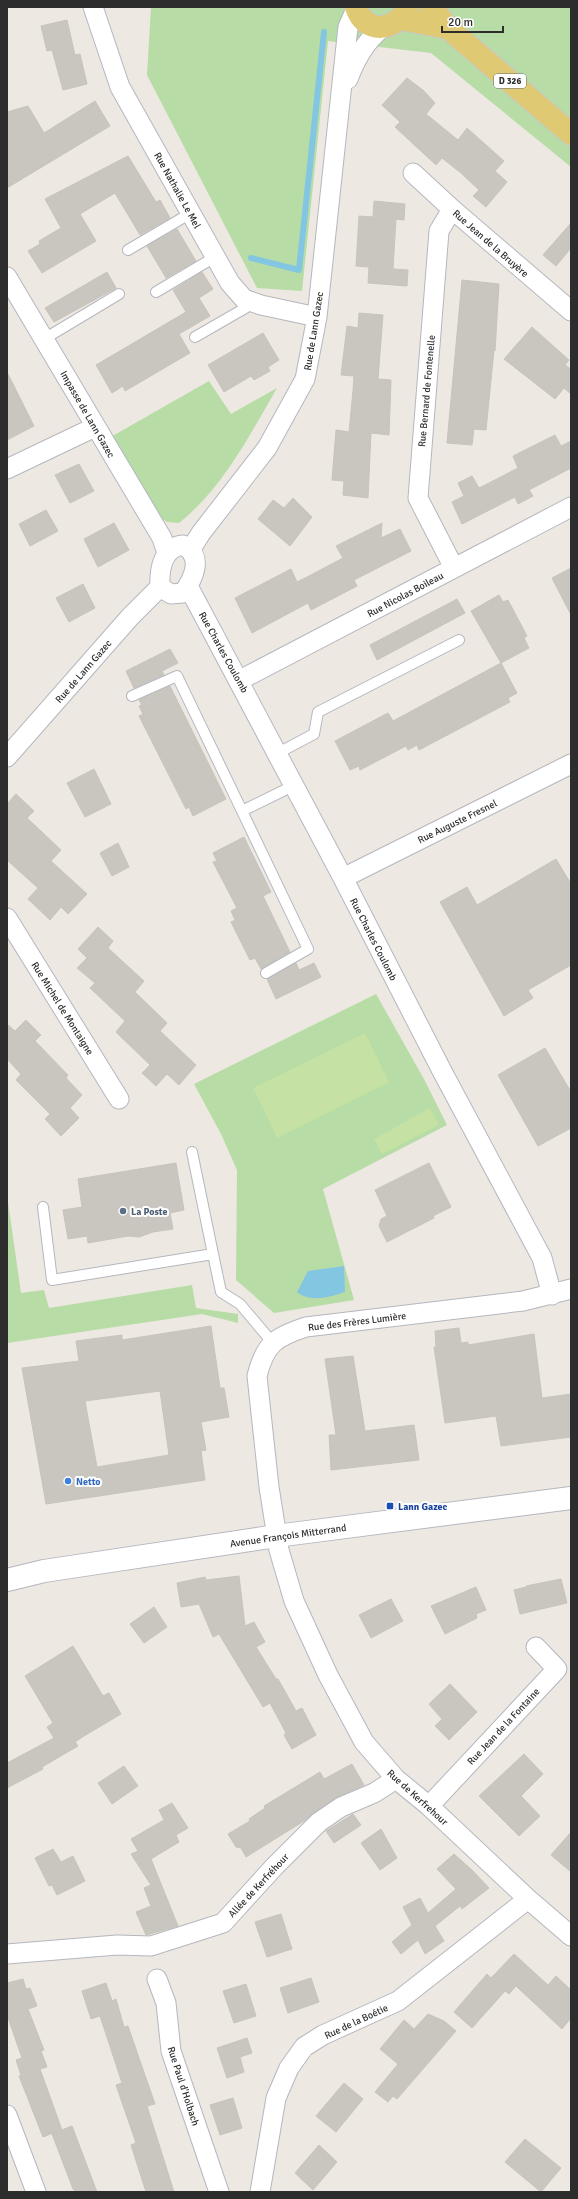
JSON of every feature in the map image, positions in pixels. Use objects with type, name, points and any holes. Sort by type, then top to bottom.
[{"type":"main road","name":"D 326","points":[[431,7],[448,28],[571,134]]},
{"type":"main road","points":[[356,8],[367,23],[397,18]]},
{"type":"main road","name":"D 326","points":[[397,18],[448,28]]},
{"type":"main road","name":"Avenue François Mitterrand","points":[[7,1580],[44,1571],[276,1536],[571,1498]]},
{"type":"street","name":"Rue Nathalie Le Mel","points":[[93,7],[120,87],[230,283],[244,299],[317,317]]},
{"type":"street","points":[[339,103],[348,27],[356,8]]},
{"type":"street","points":[[339,103],[356,58],[369,38],[397,18]]},
{"type":"street","name":"Rue de Lann Gazec","points":[[191,549],[200,533],[267,448],[305,379],[317,317],[339,103]]},
{"type":"street","name":"Rue Jean de la Bruyère","points":[[413,173],[452,209],[571,311]]},
{"type":"street","name":"Rue Bernard de Fontenelle","points":[[452,209],[439,231],[418,498],[454,568]]},
{"type":"street","name":"Impasse de Lann Gazec","points":[[7,277],[162,538],[167,552]]},
{"type":"street","points":[[7,469],[95,427]]},
{"type":"street","name":"Rue Nicolas Boileau","points":[[240,680],[571,507]]},
{"type":"street","points":[[183,544],[191,549],[195,559],[192,580],[183,593],[171,594],[160,587],[159,573],[167,552],[175,546],[183,544]]},
{"type":"street","name":"Rue Charles Coulomb","points":[[188,586],[240,680],[442,1071],[542,1258],[552,1295]]},
{"type":"street","name":"Rue de Lann Gazec","points":[[7,757],[130,617],[160,587]]},
{"type":"street","name":"Rue Auguste Fresnel","points":[[343,878],[571,764]]},
{"type":"street","name":"Rue Michel de Montaigne","points":[[7,918],[119,1099]]},
{"type":"street","name":"Rue des Frères Lumière","points":[[276,1536],[257,1376],[262,1358],[272,1342],[286,1333],[306,1327],[523,1301],[552,1295],[571,1289]]},
{"type":"street","name":"Rue de Kerfrehour","points":[[276,1536],[294,1601],[328,1675],[364,1742],[396,1779],[429,1806],[528,1899],[571,1936]]},
{"type":"street","name":"Rue Jean de la Fontaine","points":[[429,1806],[557,1669],[536,1647]]},
{"type":"street","name":"Allée de Kerfréhour","points":[[7,1954],[117,1944],[151,1946],[223,1923],[274,1867],[319,1822],[341,1807],[374,1793],[396,1779]]},
{"type":"street","name":"Rue de la Boétie","points":[[260,2192],[276,2098],[289,2068],[304,2047],[324,2035],[398,2001],[528,1899]]},
{"type":"street","name":"Rue Paul d'Holbach","points":[[157,1979],[166,2003],[171,2051],[219,2192]]},
{"type":"street","points":[[7,2115],[36,2192]]},
{"type":"lane","points":[[128,250],[191,213]]},
{"type":"lane","points":[[156,292],[215,257]]},
{"type":"lane","points":[[44,339],[119,294]]},
{"type":"lane","points":[[195,337],[254,302]]},
{"type":"lane","points":[[278,753],[314,734],[318,712],[459,640]]},
{"type":"lane","points":[[132,696],[177,676],[308,949],[266,973]]},
{"type":"lane","points":[[242,811],[295,785]]},
{"type":"lane","points":[[192,1152],[221,1292],[240,1304],[272,1342]]},
{"type":"lane","points":[[42,1207],[52,1280],[213,1254]]},
{"type":"green space","points":[[151,7],[571,7],[571,167],[431,53],[328,41],[302,291],[257,288],[147,75]]},
{"type":"green space","points":[[209,381],[231,414],[277,388],[245,443],[222,478],[209,494],[179,523],[167,522],[155,514],[109,438]]},
{"type":"green space","points":[[376,994],[425,1081],[447,1125],[323,1189],[354,1300],[274,1313],[236,1280],[237,1170],[221,1134],[194,1084]]},
{"type":"green space","points":[[365,1033],[389,1082],[277,1138],[253,1088]]},
{"type":"green space","points":[[430,1108],[439,1125],[382,1154],[374,1139]]},
{"type":"green space","points":[[7,1195],[21,1293],[44,1290],[49,1308],[192,1285],[196,1308],[238,1314],[238,1323],[202,1314],[7,1343]]},
{"type":"water","points":[[344,1266],[345,1292],[333,1296],[314,1298],[297,1292],[308,1271]]},
{"type":"building","points":[[67,20],[75,55],[80,54],[87,84],[63,90],[52,50],[47,51],[41,26]]},
{"type":"building","points":[[407,78],[424,91],[435,103],[426,114],[458,140],[467,128],[504,161],[495,171],[507,182],[486,207],[473,196],[479,190],[461,173],[442,158],[436,165],[395,127],[400,122],[382,105]]},
{"type":"building","points":[[95,101],[110,126],[7,188],[7,112],[28,106],[44,133]]},
{"type":"building","points":[[128,156],[156,202],[160,200],[170,218],[140,235],[115,193],[80,214],[96,241],[42,273],[28,251],[40,244],[39,241],[61,228],[45,199]]},
{"type":"building","points":[[374,201],[405,204],[404,220],[396,219],[393,269],[408,270],[407,286],[368,283],[369,267],[356,266],[359,216],[373,217]]},
{"type":"building","points":[[571,223],[571,248],[556,266],[543,255]]},
{"type":"building","points":[[177,229],[196,261],[166,278],[147,246]]},
{"type":"building","points":[[107,272],[116,288],[54,322],[45,308]]},
{"type":"building","points":[[202,272],[213,289],[199,298],[210,316],[179,334],[190,353],[125,391],[123,386],[112,393],[96,365],[186,312],[173,290]]},
{"type":"building","points":[[462,280],[499,284],[495,351],[494,350],[486,430],[474,429],[472,445],[447,443]]},
{"type":"building","points":[[359,313],[383,315],[378,379],[391,380],[389,435],[371,433],[368,498],[343,495],[344,481],[332,480],[336,430],[349,432],[353,391],[354,376],[341,375],[347,326],[358,328]]},
{"type":"building","points":[[532,327],[569,360],[565,365],[571,369],[571,394],[564,388],[555,399],[504,359]]},
{"type":"building","points":[[263,333],[279,360],[268,367],[270,371],[254,380],[251,376],[224,392],[208,365]]},
{"type":"building","points":[[7,372],[34,426],[7,440]]},
{"type":"building","points":[[555,435],[561,446],[571,441],[571,468],[529,490],[533,496],[518,504],[515,497],[462,524],[452,502],[464,496],[458,483],[472,476],[479,488],[518,468],[513,456]]},
{"type":"building","points":[[79,464],[94,491],[70,503],[55,475]]},
{"type":"building","points":[[293,498],[312,517],[290,546],[258,519],[273,500],[284,508]]},
{"type":"building","points":[[46,510],[58,531],[30,546],[19,524]]},
{"type":"building","points":[[114,523],[129,550],[98,567],[84,539]]},
{"type":"building","points":[[382,523],[381,538],[400,529],[411,551],[354,580],[357,586],[311,610],[308,603],[252,633],[235,598],[291,569],[297,582],[309,576],[343,558],[336,546]]},
{"type":"building","points":[[571,568],[571,615],[552,578]]},
{"type":"building","points":[[83,584],[95,608],[69,622],[56,598]]},
{"type":"building","points":[[499,595],[503,602],[508,600],[527,636],[524,638],[529,648],[501,663],[471,611]]},
{"type":"building","points":[[457,599],[465,613],[377,660],[370,645]]},
{"type":"building","points":[[170,649],[178,663],[162,671],[164,675],[134,688],[126,671]]},
{"type":"building","points":[[501,663],[517,693],[508,698],[510,702],[419,750],[417,745],[408,750],[406,746],[360,770],[359,766],[350,770],[335,741],[388,713],[393,721]]},
{"type":"building","points":[[170,686],[226,799],[193,816],[189,807],[186,809],[139,716],[143,714],[139,706],[142,705],[139,700]]},
{"type":"building","points":[[94,769],[111,804],[85,817],[67,783]]},
{"type":"building","points":[[16,794],[34,811],[27,818],[61,850],[51,861],[87,894],[68,914],[61,907],[50,920],[28,899],[38,888],[7,860],[7,804]]},
{"type":"building","points":[[244,837],[271,892],[263,896],[290,952],[261,969],[255,958],[250,960],[231,922],[235,920],[231,911],[237,908],[213,862],[217,861],[213,853]]},
{"type":"building","points":[[118,843],[129,867],[112,876],[100,853]]},
{"type":"building","points":[[556,859],[571,884],[571,965],[528,990],[533,998],[504,1016],[440,902],[467,887],[477,905]]},
{"type":"building","points":[[98,927],[113,941],[108,948],[144,981],[135,992],[167,1023],[160,1031],[196,1065],[179,1085],[167,1074],[156,1086],[142,1073],[150,1065],[116,1032],[125,1021],[90,988],[95,983],[77,968],[87,958],[78,949]]},
{"type":"building","points":[[296,963],[299,970],[314,963],[321,977],[276,999],[267,979]]},
{"type":"building","points":[[26,1020],[41,1035],[35,1041],[68,1075],[66,1078],[82,1095],[70,1108],[79,1118],[61,1136],[45,1119],[50,1114],[16,1080],[21,1074],[7,1059],[7,1024],[15,1031]]},
{"type":"building","points":[[545,1048],[571,1092],[571,1128],[538,1146],[498,1075]]},
{"type":"building","points":[[176,1163],[184,1210],[170,1213],[173,1229],[153,1232],[139,1237],[128,1236],[88,1243],[87,1236],[68,1239],[63,1210],[82,1207],[78,1179]]},
{"type":"building","points":[[429,1163],[451,1207],[433,1216],[434,1218],[387,1242],[379,1226],[381,1219],[387,1216],[375,1190]]},
{"type":"building","points":[[211,1326],[220,1388],[224,1388],[229,1417],[201,1422],[206,1450],[201,1451],[205,1480],[46,1504],[22,1368],[79,1361],[76,1341],[122,1335],[122,1340]],"holes":[[[160,1391],[169,1455],[97,1467],[85,1401]]]},
{"type":"building","points":[[459,1328],[461,1343],[468,1342],[468,1345],[534,1334],[542,1398],[571,1394],[571,1437],[501,1446],[496,1416],[445,1423],[434,1347],[436,1347],[435,1331]]},
{"type":"building","points":[[353,1356],[365,1431],[414,1425],[419,1460],[331,1470],[329,1435],[336,1435],[325,1359]]},
{"type":"building","points":[[239,1576],[245,1626],[254,1622],[265,1642],[256,1647],[276,1679],[278,1679],[296,1711],[302,1708],[316,1735],[292,1749],[284,1735],[286,1733],[270,1703],[263,1707],[219,1634],[213,1637],[199,1604],[181,1607],[177,1583],[205,1577],[206,1580]]},
{"type":"building","points":[[561,1579],[567,1603],[520,1614],[514,1590]]},
{"type":"building","points":[[476,1587],[486,1610],[476,1614],[477,1618],[445,1634],[431,1606]]},
{"type":"building","points":[[391,1599],[403,1621],[371,1638],[359,1615]]},
{"type":"building","points":[[154,1607],[167,1627],[144,1643],[130,1624]]},
{"type":"building","points":[[73,1646],[103,1696],[109,1693],[121,1714],[75,1742],[78,1746],[42,1767],[43,1769],[7,1788],[7,1763],[54,1738],[47,1727],[53,1723],[25,1676]]},
{"type":"building","points":[[450,1684],[477,1712],[449,1740],[435,1726],[442,1719],[429,1704]]},
{"type":"building","points":[[524,1754],[543,1774],[521,1796],[540,1816],[519,1836],[479,1796]]},
{"type":"building","points":[[352,1764],[364,1785],[335,1798],[304,1821],[246,1857],[241,1848],[236,1847],[228,1834],[250,1821],[249,1819],[265,1808],[264,1806],[320,1772],[324,1779]]},
{"type":"building","points":[[124,1766],[138,1786],[112,1804],[98,1783]]},
{"type":"building","points":[[172,1803],[188,1828],[176,1835],[179,1842],[151,1859],[178,1926],[146,1935],[136,1912],[151,1906],[144,1888],[151,1885],[131,1854],[138,1851],[131,1839],[164,1820],[159,1810]]},
{"type":"building","points":[[353,1814],[361,1825],[334,1843],[326,1831]]},
{"type":"building","points":[[381,1829],[397,1858],[380,1870],[361,1843]]},
{"type":"building","points":[[571,1832],[571,1872],[551,1855]]},
{"type":"building","points":[[53,1849],[61,1862],[73,1856],[85,1881],[57,1895],[52,1885],[49,1886],[35,1858]]},
{"type":"building","points":[[454,1854],[489,1888],[462,1909],[460,1906],[435,1926],[444,1941],[425,1954],[418,1940],[401,1954],[392,1942],[412,1925],[403,1907],[420,1898],[428,1913],[456,1889],[437,1869]]},
{"type":"building","points":[[281,1914],[292,1949],[267,1957],[255,1922]]},
{"type":"building","points":[[514,1954],[548,1985],[556,1976],[571,1990],[571,2018],[562,2029],[516,1986],[509,1994],[505,1991],[472,2028],[454,2012],[487,1974],[491,1978]]},
{"type":"building","points":[[311,1978],[319,2002],[288,2013],[280,1988]]},
{"type":"building","points":[[23,1979],[26,1989],[30,1988],[37,2006],[28,2009],[44,2050],[41,2051],[47,2067],[40,2069],[62,2130],[72,2126],[97,2192],[76,2192],[73,2189],[52,2134],[58,2131],[43,2137],[19,2076],[21,2075],[16,2060],[22,2058],[7,2015],[7,1983]]},
{"type":"building","points":[[106,1983],[112,2001],[116,1999],[124,2027],[128,2026],[155,2104],[147,2106],[174,2192],[146,2192],[131,2145],[136,2143],[116,2085],[122,2083],[100,2016],[91,2019],[82,1991]]},
{"type":"building","points":[[246,1984],[256,2016],[234,2023],[223,1991]]},
{"type":"building","points":[[428,2014],[444,2021],[456,2031],[397,2099],[393,2096],[388,2102],[375,2092],[398,2064],[380,2049],[404,2020],[414,2029]]},
{"type":"building","points":[[247,2038],[252,2053],[240,2057],[244,2072],[227,2078],[217,2048]]},
{"type":"building","points":[[344,2083],[363,2099],[336,2132],[316,2116]]},
{"type":"building","points":[[233,2098],[242,2128],[220,2135],[210,2105]]},
{"type":"building","points":[[525,2139],[561,2168],[541,2192],[505,2162]]},
{"type":"building","points":[[319,2145],[337,2162],[313,2190],[295,2173]]},
{"type":"waterway","points":[[251,258],[299,270],[324,32]]},
{"type":"place","name":"La Poste","points":[[123,1211]]},
{"type":"place","name":"Netto","points":[[68,1481]]},
{"type":"place","name":"Lann Gazec","points":[[390,1506]]}]
